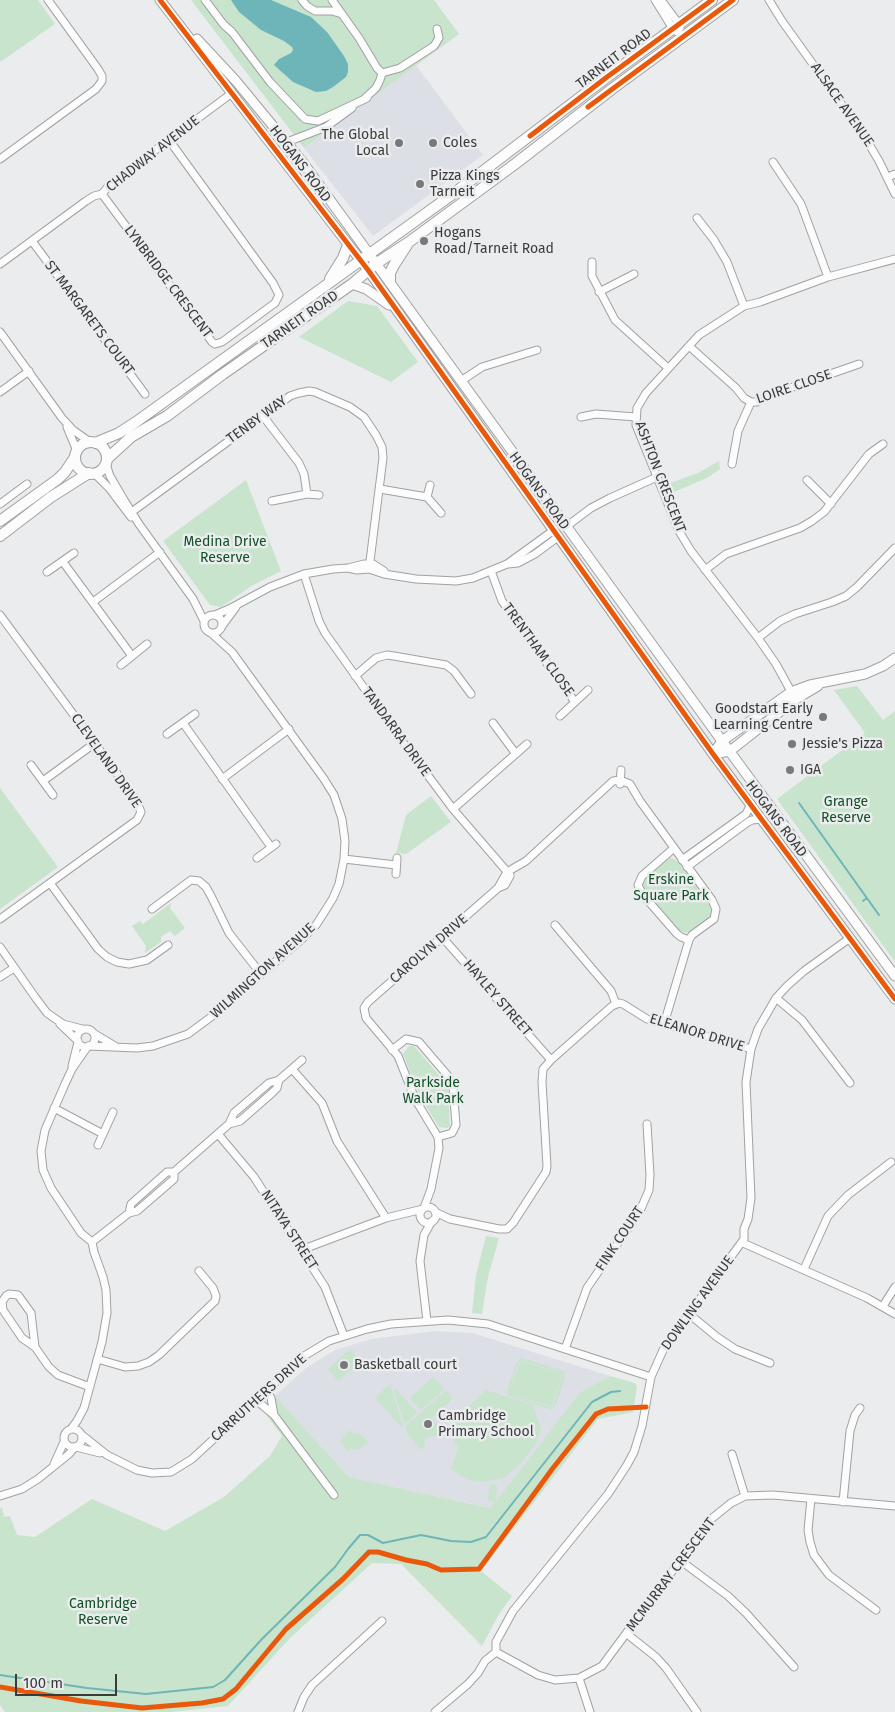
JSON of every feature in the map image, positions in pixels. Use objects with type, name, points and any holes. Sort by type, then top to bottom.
[{"type":"main road","name":"TARNEIT ROAD","points":[[92,442],[119,433],[136,422],[457,191],[712,0]]},
{"type":"main road","name":"TARNEIT ROAD","points":[[106,462],[131,436],[167,416],[223,374],[352,284],[377,263],[409,242],[733,0]]},
{"type":"main road","points":[[390,282],[390,273],[409,242]]},
{"type":"main road","points":[[326,284],[344,258],[348,244]]},
{"type":"main road","points":[[0,521],[58,479],[65,472],[82,445],[92,442],[104,449],[106,462],[100,471],[91,473],[51,497],[0,536]]},
{"type":"main road","points":[[76,454],[79,468],[91,473]]},
{"type":"street","points":[[0,159],[96,89],[102,81],[102,76],[98,69],[48,0]]},
{"type":"street","name":"HOGANS ROAD","points":[[161,0],[368,270],[713,754],[895,999]]},
{"type":"street","name":"HOGANS ROAD","points":[[161,0],[236,81],[301,160],[722,741],[895,976]]},
{"type":"street","points":[[205,0],[270,82],[305,119],[318,121],[367,98]]},
{"type":"street","points":[[302,0],[315,11],[332,11],[342,14]]},
{"type":"street","points":[[332,0],[359,38],[377,68],[382,72]]},
{"type":"street","points":[[655,0],[684,37]]},
{"type":"street","points":[[660,0],[676,27]]},
{"type":"street","name":"ALSACE AVENUE","points":[[763,0],[782,21]]},
{"type":"street","name":"ALSACE AVENUE","points":[[769,0],[863,134],[888,177],[895,194]]},
{"type":"street","points":[[382,72],[400,68],[434,46],[439,38],[437,29]]},
{"type":"street","points":[[286,142],[326,127],[367,98],[376,88],[382,72]]},
{"type":"street","points":[[232,93],[249,98]]},
{"type":"street","name":"CHADWAY AVENUE","points":[[0,264],[90,198],[102,194],[111,183],[232,93]]},
{"type":"street","name":"LYNBRIDGE CRESCENT","points":[[102,194],[215,344],[222,342],[275,303],[279,295],[273,283],[169,140]]},
{"type":"street","points":[[301,160],[297,170],[316,196],[324,214]]},
{"type":"street","points":[[773,162],[801,204],[828,277]]},
{"type":"street","points":[[888,177],[895,174]]},
{"type":"street","points":[[697,218],[714,240],[727,262],[744,306]]},
{"type":"street","name":"ST MARGARETS COURT","points":[[32,241],[145,394]]},
{"type":"street","name":"ASHTON CRESCENT","points":[[793,696],[776,664],[691,551],[679,531],[636,425],[636,417],[640,401],[668,368],[712,325],[744,306],[828,277],[895,259]]},
{"type":"street","points":[[592,262],[592,276],[615,320],[668,368]]},
{"type":"street","points":[[600,292],[634,274]]},
{"type":"street","points":[[352,284],[366,288],[395,310]]},
{"type":"street","points":[[0,332],[62,418],[74,430],[92,442]]},
{"type":"street","name":"LOIRE CLOSE","points":[[689,346],[736,388],[744,398],[751,402],[757,402],[770,395],[859,364]]},
{"type":"street","points":[[461,380],[482,367],[537,350]]},
{"type":"street","points":[[0,392],[29,371]]},
{"type":"street","name":"TENBY WAY","points":[[130,513],[290,396],[309,391],[323,394],[350,407],[364,417],[382,447],[383,458],[380,489],[370,566]]},
{"type":"street","points":[[732,464],[738,431],[751,402]]},
{"type":"street","points":[[581,417],[596,414],[636,417]]},
{"type":"street","points":[[263,416],[299,463],[304,474],[307,494]]},
{"type":"street","points":[[62,418],[76,454]]},
{"type":"street","points":[[706,570],[726,554],[800,528],[824,512],[869,454],[883,444]]},
{"type":"street","points":[[106,462],[115,492]]},
{"type":"street","points":[[91,473],[115,492],[160,552],[193,599],[204,622],[205,630],[212,634],[217,633],[237,605]]},
{"type":"street","points":[[204,622],[207,617],[237,605],[270,586],[304,574],[333,568],[357,570],[370,566],[384,574],[416,579],[456,581],[473,578],[507,564],[518,563],[535,554],[556,533],[591,508],[657,477]]},
{"type":"street","points":[[807,480],[831,504]]},
{"type":"street","points":[[0,504],[27,484]]},
{"type":"street","points":[[427,496],[430,485]]},
{"type":"street","points":[[380,489],[427,496],[441,513]]},
{"type":"street","points":[[272,501],[307,494],[319,495]]},
{"type":"street","points":[[758,638],[780,621],[846,596],[858,587],[895,548]]},
{"type":"street","points":[[93,602],[160,552]]},
{"type":"street","points":[[47,572],[74,553]]},
{"type":"street","points":[[63,562],[132,656]]},
{"type":"street","name":"TRENTHAM CLOSE","points":[[491,571],[502,601],[575,702]]},
{"type":"street","name":"TANDARRA DRIVE","points":[[304,574],[319,621],[325,633],[453,809],[509,874]]},
{"type":"street","points":[[193,599],[221,619],[222,627]]},
{"type":"street","name":"CLEVELAND DRIVE","points":[[0,615],[139,804],[141,813],[137,820],[0,919]]},
{"type":"street","name":"WILMINGTON AVENUE","points":[[222,627],[232,652]]},
{"type":"street","name":"WILMINGTON AVENUE","points":[[89,1046],[137,1048],[153,1046],[188,1034],[209,1020],[293,948],[316,925],[334,898],[339,884],[344,858],[344,831],[334,795],[324,778],[232,652],[212,634]]},
{"type":"street","points":[[121,665],[146,644]]},
{"type":"street","points":[[355,676],[376,658],[387,655],[440,663],[450,667],[471,694]]},
{"type":"street","points":[[713,754],[722,741],[764,710],[793,696],[810,685],[871,672],[895,658]]},
{"type":"street","name":"TRENTHAM CLOSE","points":[[560,716],[588,690]]},
{"type":"street","points":[[713,754],[730,751],[793,696]]},
{"type":"street","points":[[764,710],[770,718]]},
{"type":"street","points":[[167,734],[195,714]]},
{"type":"street","points":[[493,721],[516,754]]},
{"type":"street","points":[[182,723],[273,845],[257,858]]},
{"type":"street","points":[[222,779],[289,729]]},
{"type":"street","points":[[43,781],[95,743]]},
{"type":"street","points":[[453,809],[527,744]]},
{"type":"street","points":[[31,765],[54,795]]},
{"type":"street","points":[[621,770],[620,782],[630,784],[716,909],[714,919],[692,935],[689,940],[664,1024]]},
{"type":"street","name":"CAROLYN DRIVE","points":[[392,1050],[366,1018],[364,1008],[368,1002],[498,888],[504,885],[509,874],[518,871],[526,861],[613,782],[620,782]]},
{"type":"street","points":[[682,860],[746,814],[751,804]]},
{"type":"street","points":[[687,867],[748,822],[762,819]]},
{"type":"street","points":[[674,848],[642,876],[638,886],[643,895],[677,934],[689,940]]},
{"type":"street","points":[[344,858],[397,861],[396,874]]},
{"type":"street","points":[[152,909],[191,880],[198,881],[206,887],[229,933],[261,974]]},
{"type":"street","points":[[50,883],[98,949],[107,957],[117,962],[130,964],[147,960],[168,945]]},
{"type":"street","points":[[433,1216],[500,1229],[507,1228],[513,1223],[542,1180],[548,1166],[542,1074],[546,1065],[616,1004],[611,991],[555,925]]},
{"type":"street","name":"DOWLING AVENUE","points":[[435,1712],[468,1684],[486,1661],[496,1652],[496,1642],[513,1611],[608,1494],[628,1465],[642,1426],[651,1377],[664,1348],[742,1243],[751,1198],[746,1082],[751,1049],[758,1030],[776,998],[804,971],[861,930]]},
{"type":"street","name":"HAYLEY STREET","points":[[442,937],[551,1060]]},
{"type":"street","points":[[0,947],[41,1005],[82,1046],[89,1046]]},
{"type":"street","points":[[872,968],[882,959]]},
{"type":"street","points":[[0,977],[14,968]]},
{"type":"street","points":[[776,998],[802,1020],[850,1082]]},
{"type":"street","name":"ELEANOR DRIVE","points":[[616,1004],[623,1004],[647,1019],[751,1049]]},
{"type":"street","points":[[57,1020],[68,1026],[88,1029],[115,1047]]},
{"type":"street","points":[[72,1069],[78,1041],[77,1036],[82,1029]]},
{"type":"street","points":[[0,1496],[30,1485],[81,1443],[84,1408],[106,1325],[105,1284],[92,1242],[81,1233],[57,1199],[43,1170],[41,1151],[45,1130],[72,1069],[95,1041],[95,1034]]},
{"type":"street","points":[[427,1321],[420,1261],[424,1235],[420,1212],[424,1208],[431,1189],[438,1137],[415,1099],[402,1063],[392,1050],[406,1039],[419,1042],[448,1076],[454,1087],[456,1125],[452,1132],[438,1137]]},
{"type":"street","points":[[92,1242],[129,1213],[137,1211],[174,1179],[174,1172],[229,1124],[240,1121],[272,1093],[277,1088],[279,1080],[302,1060]]},
{"type":"street","points":[[292,1069],[322,1103],[337,1141],[386,1218]]},
{"type":"street","points":[[54,1108],[103,1134]]},
{"type":"street","points":[[98,1145],[113,1112]]},
{"type":"street","name":"FINK COURT","points":[[565,1349],[587,1288],[640,1210],[649,1190],[647,1124]]},
{"type":"street","name":"NITAYA STREET","points":[[218,1134],[254,1177],[302,1250],[328,1292],[344,1336]]},
{"type":"street","points":[[804,1269],[828,1216],[848,1195],[891,1162]]},
{"type":"street","points":[[424,1235],[433,1216],[431,1189]]},
{"type":"street","points":[[302,1250],[406,1212],[429,1208],[433,1216]]},
{"type":"street","points":[[406,1212],[427,1222],[433,1216]]},
{"type":"street","points":[[742,1243],[804,1269],[883,1306],[895,1314]]},
{"type":"street","points":[[97,1359],[125,1367],[138,1366],[149,1362],[159,1355],[215,1301],[216,1296],[213,1288],[199,1271]]},
{"type":"street","points":[[883,1306],[895,1287]]},
{"type":"street","points":[[35,1347],[32,1313],[18,1295],[9,1294],[2,1302],[4,1313],[22,1338],[35,1347],[49,1367],[58,1375],[67,1380],[90,1386]]},
{"type":"street","points":[[689,1314],[729,1345],[770,1363]]},
{"type":"street","name":"CARRUTHERS DRIVE","points":[[76,1447],[107,1455],[143,1472],[159,1474],[171,1472],[192,1460],[304,1356],[329,1341],[367,1329],[391,1324],[448,1320],[488,1324],[651,1377]]},
{"type":"street","points":[[266,1390],[272,1398],[274,1415]]},
{"type":"street","points":[[256,1400],[274,1415],[334,1495]]},
{"type":"street","points":[[53,1467],[64,1442],[64,1434],[71,1429],[84,1408]]},
{"type":"street","points":[[843,1502],[850,1431],[855,1415],[860,1408]]},
{"type":"street","points":[[71,1429],[76,1429],[81,1434]]},
{"type":"street","name":"CARRUTHERS DRIVE","points":[[81,1434],[107,1455]]},
{"type":"street","points":[[64,1442],[69,1446],[76,1447]]},
{"type":"street","points":[[732,1454],[745,1496]]},
{"type":"street","name":"MCMURRAY CRESCENT","points":[[496,1652],[547,1678],[562,1681],[579,1678],[602,1666],[710,1520],[731,1503],[745,1496],[766,1494],[895,1506]]},
{"type":"street","points":[[812,1498],[808,1530],[814,1555],[829,1575],[876,1610]]},
{"type":"street","points":[[681,1561],[728,1596],[746,1613],[794,1667]]},
{"type":"street","points":[[298,1712],[304,1697],[312,1685],[382,1621]]},
{"type":"street","points":[[627,1634],[656,1657],[666,1668],[697,1712]]},
{"type":"street","points":[[579,1678],[590,1712]]},
{"type":"shaded area","points":[[416,65],[483,155],[373,236],[304,148]]},
{"type":"shaded area","name":"Cambridge Primary School","points":[[435,1331],[472,1333],[610,1376],[580,1392],[491,1508],[349,1477],[275,1396],[306,1368],[335,1350],[372,1339]]},
{"type":"green space","points":[[0,0],[38,0],[55,24],[0,62]]},
{"type":"green space","points":[[191,0],[434,0],[459,34],[304,148]]},
{"type":"green space","points":[[348,301],[377,306],[418,362],[391,382],[299,337]]},
{"type":"green space","points":[[719,461],[720,469],[707,478],[674,492],[670,483],[698,473]]},
{"type":"green space","name":"Medina Drive Reserve","points":[[246,480],[281,571],[253,585],[221,607],[210,605],[163,541]]},
{"type":"green space","name":"Grange Reserve","points":[[857,686],[883,720],[895,711],[895,962],[777,799],[865,733],[834,690]]},
{"type":"green space","points":[[0,788],[58,867],[0,909]]},
{"type":"green space","points":[[431,796],[451,822],[406,854],[396,853],[406,815]]},
{"type":"green space","name":"Erskine Square Park","points":[[672,858],[679,862],[713,910],[710,917],[687,933],[679,931],[645,892],[642,885],[645,878],[667,859]]},
{"type":"green space","points":[[171,903],[170,908],[185,928],[175,936],[170,931],[161,937],[161,942],[145,953],[146,946],[132,926],[140,921],[143,924]]},
{"type":"green space","name":"Parkside Walk Park","points":[[409,1046],[414,1046],[448,1088],[450,1126],[447,1128],[439,1127],[419,1095],[403,1054]]},
{"type":"green space","points":[[486,1236],[499,1238],[488,1277],[482,1314],[472,1313],[476,1275]]},
{"type":"green space","name":"Basketball court","points":[[350,1349],[360,1361],[338,1381],[328,1369]]},
{"type":"green space","points":[[521,1358],[562,1370],[565,1373],[556,1405],[553,1409],[509,1396],[507,1390],[517,1362]],"holes":[[[521,1360],[563,1374],[553,1407],[510,1394],[552,1406],[562,1374],[521,1361],[509,1392],[518,1363]]]},
{"type":"green space","name":"Cambridge Reserve","points":[[610,1376],[635,1383],[637,1387],[633,1412],[598,1419],[481,1571],[512,1596],[499,1614],[482,1646],[401,1564],[372,1563],[290,1638],[228,1706],[171,1712],[5,1712],[0,1705],[0,1508],[2,1507],[4,1517],[10,1516],[17,1535],[35,1537],[92,1499],[165,1531],[224,1497],[270,1456],[282,1436],[261,1408],[275,1396],[349,1477],[490,1508],[495,1502],[488,1500],[490,1484],[497,1485],[496,1501],[580,1392]]},
{"type":"green space","points":[[433,1377],[444,1389],[421,1410],[410,1398]]},
{"type":"green space","points":[[390,1384],[403,1426],[402,1427],[375,1398]]},
{"type":"green space","points":[[394,1388],[417,1412],[405,1424],[396,1398]]},
{"type":"green space","points":[[446,1390],[453,1398],[432,1418],[440,1428],[437,1435],[424,1439],[425,1448],[420,1449],[406,1432],[406,1426]]},
{"type":"green space","points":[[486,1390],[533,1405],[541,1429],[536,1443],[522,1462],[504,1478],[483,1482],[468,1480],[451,1469],[458,1448],[447,1427]]},
{"type":"green space","points":[[350,1430],[355,1435],[358,1432],[368,1442],[358,1450],[356,1448],[354,1451],[351,1448],[348,1451],[340,1441]]},
{"type":"water","points":[[231,0],[271,0],[311,17],[327,32],[344,56],[348,64],[346,77],[326,91],[316,92],[293,82],[274,65],[279,59],[291,53],[292,47],[261,30],[239,12]]},
{"type":"waterway","points":[[799,803],[879,915]]},
{"type":"waterway","points":[[863,901],[867,898]]},
{"type":"waterway","points":[[0,1675],[87,1688],[146,1694],[213,1687],[225,1680],[261,1640],[335,1567],[360,1535],[368,1535],[383,1543],[421,1535],[451,1541],[471,1542],[486,1537],[592,1402],[611,1392],[620,1391]]},
{"type":"cycle path","points":[[160,0],[368,270],[713,754],[895,999]]},
{"type":"cycle path","points":[[530,136],[712,0]]},
{"type":"cycle path","points":[[588,107],[733,0]]},
{"type":"cycle path","points":[[0,1687],[81,1701],[142,1708],[202,1703],[223,1699],[236,1689],[286,1629],[343,1579],[369,1552],[378,1552],[427,1564],[441,1570],[479,1569],[553,1468],[596,1414],[608,1409],[646,1407]]},
{"type":"place","name":"The Global Local","points":[[399,143]]},
{"type":"place","name":"Coles","points":[[433,143]]},
{"type":"place","name":"Pizza Kings Tarneit","points":[[420,184]]},
{"type":"place","name":"Hogans Road/Tarneit Road","points":[[424,241]]},
{"type":"place","name":"Goodstart Early Learning Centre","points":[[823,717]]},
{"type":"place","name":"Jessie's Pizza","points":[[792,744]]},
{"type":"place","name":"IGA","points":[[790,770]]},
{"type":"place","name":"Basketball court","points":[[344,1365]]},
{"type":"place","name":"Cambridge Primary School","points":[[428,1424]]}]
